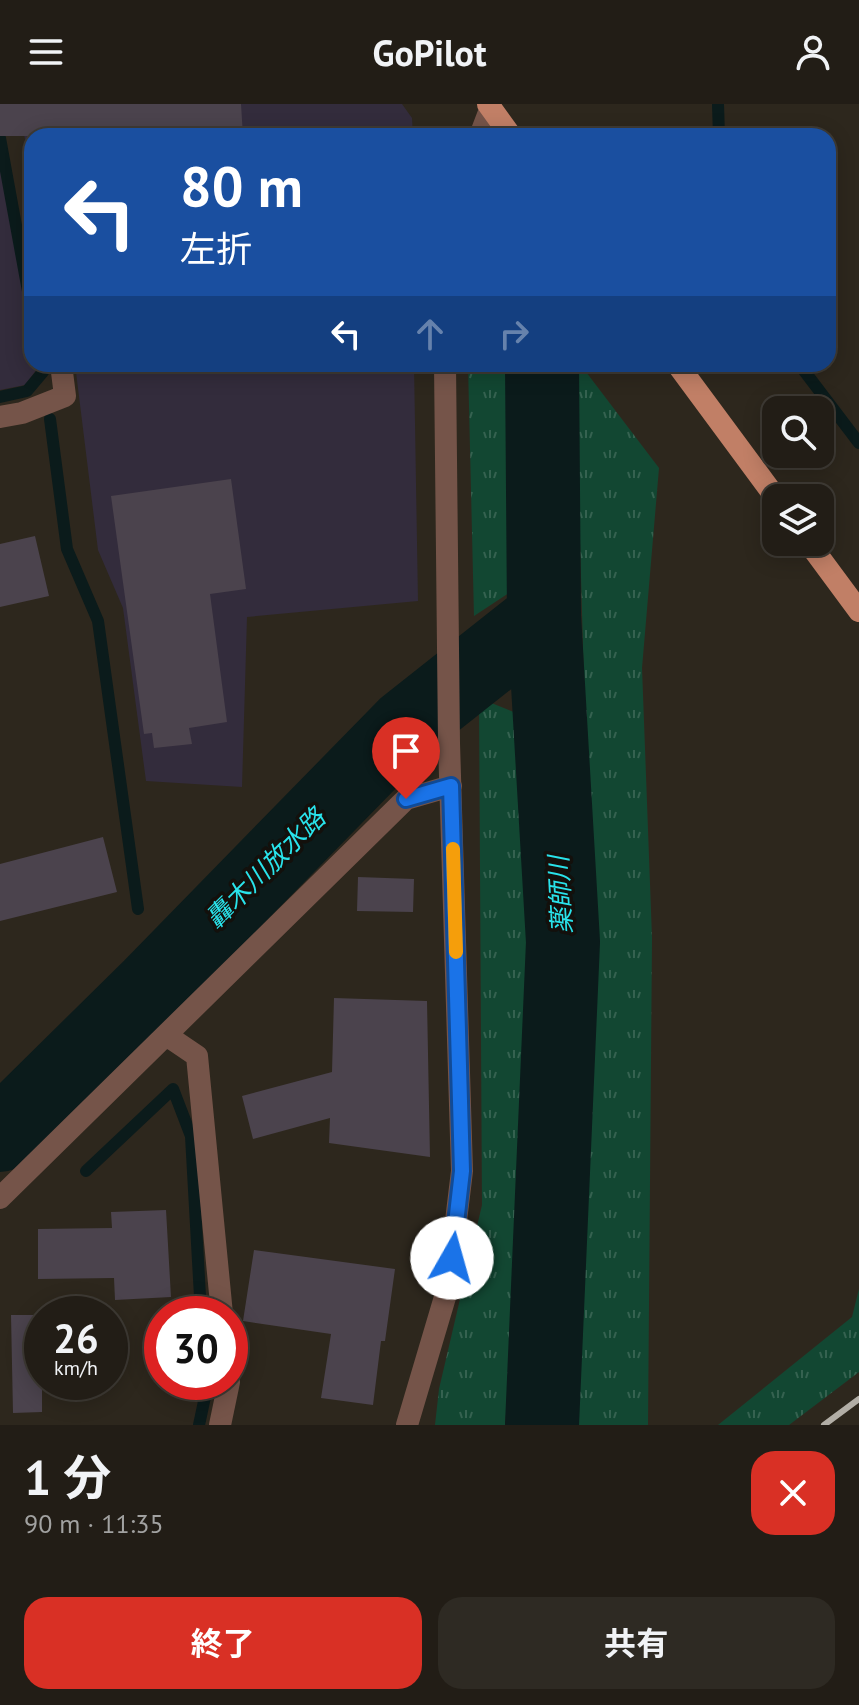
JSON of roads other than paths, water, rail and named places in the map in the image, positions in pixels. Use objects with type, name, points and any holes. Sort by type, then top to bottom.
[{"type":"main road","points":[[490,106],[505,128]]},
{"type":"main road","points":[[683,372],[766,484]]},
{"type":"main road","points":[[818,556],[859,611]]},
{"type":"street","points":[[483,128],[490,106]]},
{"type":"street","points":[[0,417],[22,413],[65,396],[62,372]]},
{"type":"street","points":[[407,1425],[448,1287],[462,1171],[449,743],[445,372]]},
{"type":"street","points":[[0,1198],[406,799],[451,786]]},
{"type":"street","points":[[166,1035],[197,1056],[220,1296]]},
{"type":"street","points":[[220,1425],[225,1400]]},
{"type":"waterway","points":[[718,104],[719,128]]},
{"type":"waterway","points":[[0,138],[24,269]]},
{"type":"waterway","points":[[0,397],[27,391],[43,372]]},
{"type":"waterway","name":"薬師川","points":[[542,372],[544,616],[563,942],[542,1425]]},
{"type":"waterway","points":[[805,372],[859,443]]},
{"type":"waterway","points":[[50,419],[67,549],[98,621],[138,909]]},
{"type":"waterway","name":"轟木川放水路","points":[[0,1135],[150,987],[405,726],[544,616]]},
{"type":"waterway","points":[[86,1171],[173,1089],[191,1136],[200,1296]]},
{"type":"waterway","points":[[199,1425],[204,1400]]},
{"type":"railway","points":[[824,1425],[859,1399]]}]
